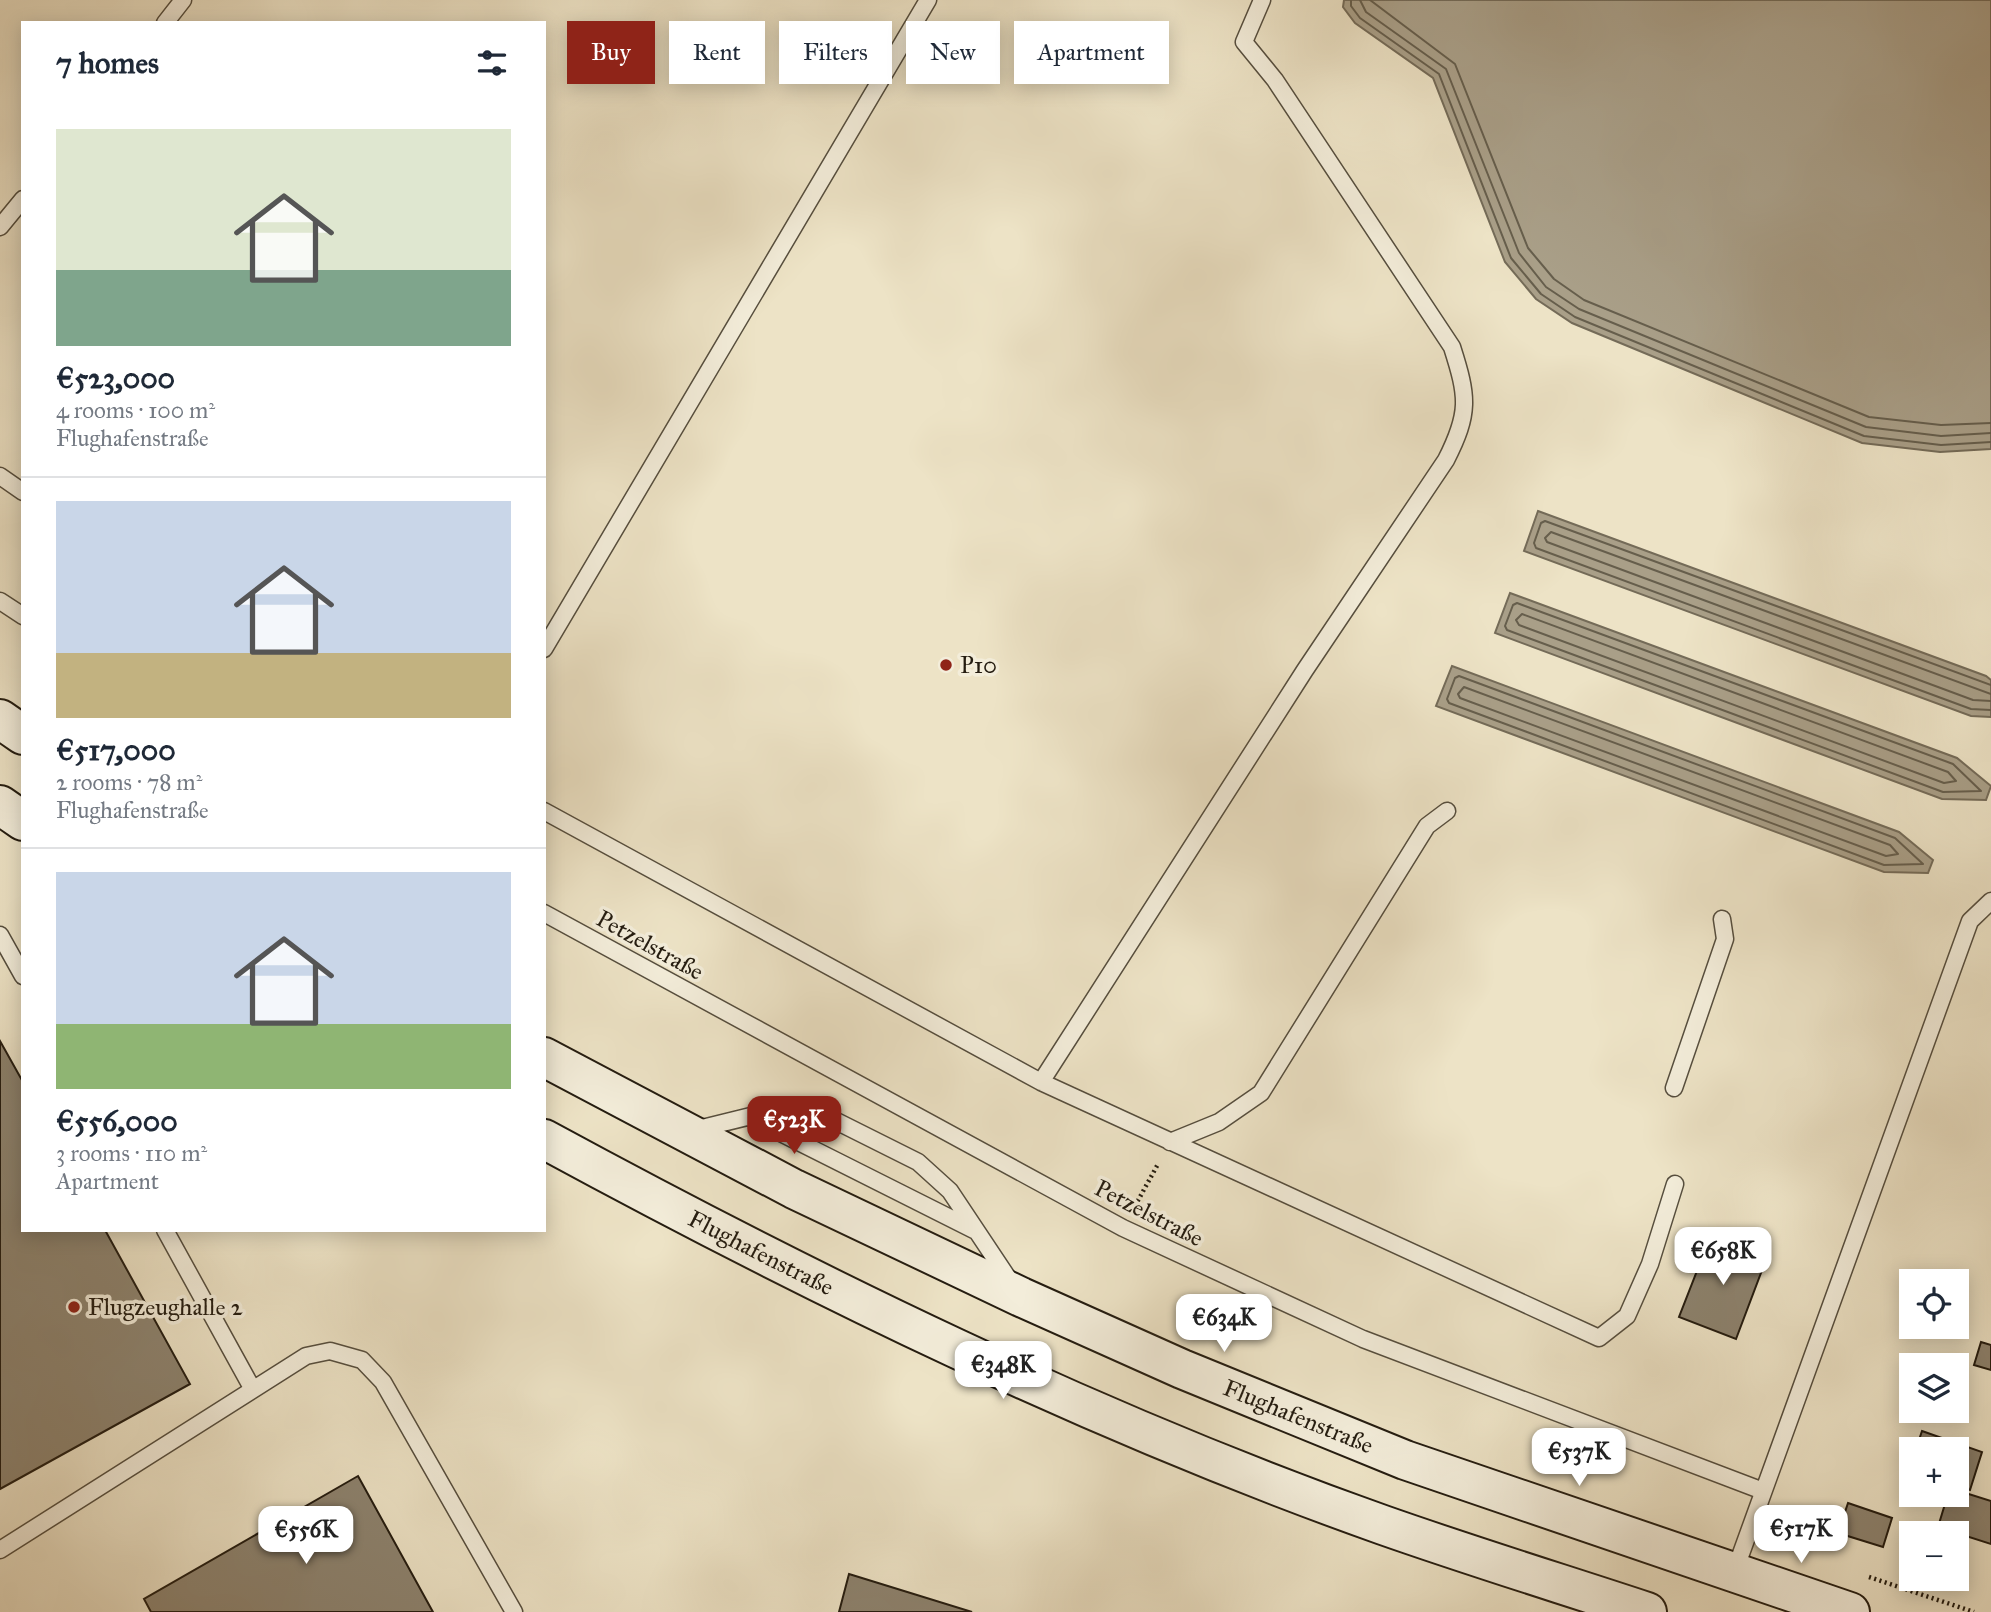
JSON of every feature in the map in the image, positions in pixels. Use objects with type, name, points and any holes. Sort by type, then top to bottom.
[{"type":"main road","points":[[0,719],[21,734]]},
{"type":"main road","points":[[0,805],[21,820]]},
{"type":"main road","name":"Flughafenstraße","points":[[546,1058],[684,1133],[1021,1297],[1182,1369],[1405,1460],[1850,1612]]},
{"type":"main road","name":"Flughafenstraße","points":[[546,1140],[792,1268],[982,1359],[1150,1433],[1382,1524],[1647,1612]]},
{"type":"lane","points":[[167,21],[183,0]]},
{"type":"lane","points":[[546,646],[928,0]]},
{"type":"lane","points":[[1041,1082],[1305,670],[1446,460],[1463,427],[1465,387],[1452,347],[1275,80],[1244,42],[1262,0]]},
{"type":"lane","points":[[0,227],[21,201]]},
{"type":"lane","points":[[0,476],[21,491]]},
{"type":"lane","points":[[0,600],[21,615]]},
{"type":"lane","points":[[1170,1142],[1219,1122],[1261,1093],[1427,826],[1447,811]]},
{"type":"lane","points":[[546,812],[1041,1082],[1599,1338],[1627,1316],[1650,1264],[1675,1184]]},
{"type":"lane","points":[[1734,1574],[1970,921],[1991,901]]},
{"type":"lane","name":"Petzelstraße","points":[[546,914],[1123,1228],[1363,1339],[1763,1491]]},
{"type":"lane","points":[[1674,1088],[1726,939],[1722,919]]},
{"type":"lane","points":[[0,935],[21,972]]},
{"type":"lane","points":[[684,1133],[792,1106],[820,1113],[918,1161],[950,1191],[1021,1297]]},
{"type":"lane","points":[[749,1116],[976,1231]]},
{"type":"lane","points":[[166,1232],[252,1388]]},
{"type":"lane","points":[[0,1550],[252,1388],[306,1356],[330,1350],[362,1360],[383,1382],[514,1612]]},
{"type":"path","points":[[1123,1228],[1170,1142]]},
{"type":"water","points":[[1344,0],[1991,0],[1991,449],[1940,452],[1862,443],[1572,323],[1536,299],[1505,262],[1433,78],[1355,23],[1343,7]]},
{"type":"water","points":[[1538,511],[1986,676],[1991,680],[1991,717],[1971,716],[1524,551]]},
{"type":"water","points":[[1510,593],[1957,758],[1991,786],[1986,800],[1942,799],[1495,633]]},
{"type":"water","points":[[1452,666],[1899,832],[1933,860],[1928,873],[1884,872],[1436,706]]},
{"type":"building","name":"Flugzeughalle 2","points":[[0,1041],[21,1078],[21,1232],[106,1232],[190,1384],[0,1489]]},
{"type":"building","points":[[1711,1235],[1767,1257],[1736,1339],[1679,1317]]},
{"type":"building","points":[[1981,1342],[1991,1345],[1991,1370],[1974,1365]]},
{"type":"building","points":[[1922,1431],[1939,1437],[1920,1437]]},
{"type":"building","points":[[1969,1447],[1982,1452],[1969,1490]]},
{"type":"building","points":[[358,1476],[433,1612],[151,1612],[144,1599]]},
{"type":"building","points":[[1969,1494],[1991,1501],[1991,1544],[1969,1537],[1969,1521],[1940,1521],[1944,1507],[1969,1507]]},
{"type":"building","points":[[1848,1503],[1892,1518],[1883,1547],[1838,1533]]},
{"type":"building","points":[[849,1574],[972,1612],[839,1612]]},
{"type":"place","name":"P10","points":[[946,665]]},
{"type":"place","name":"Flugzeughalle 2","points":[[74,1307]]}]
